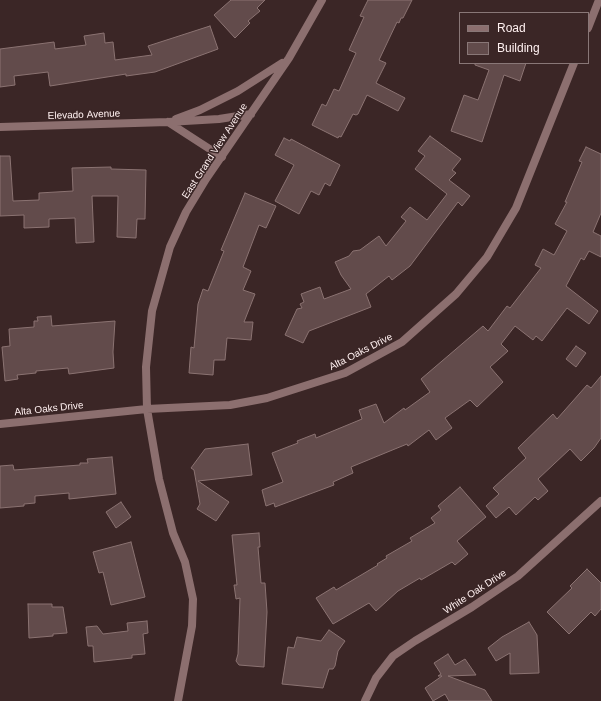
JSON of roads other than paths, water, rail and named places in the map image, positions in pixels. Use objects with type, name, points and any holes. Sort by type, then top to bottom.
[{"type":"street","name":"East Grand View Avenue","points":[[178,701],[192,626],[193,600],[185,562],[173,533],[159,479],[147,409],[148,336],[152,311],[170,246],[186,212],[206,179],[289,58],[322,0]]},
{"type":"street","points":[[589,25],[599,0]]},
{"type":"street","name":"Elevado Avenue","points":[[168,122],[200,110],[238,92],[289,58]]},
{"type":"street","name":"Alta Oaks Drive","points":[[0,424],[147,409],[230,405],[267,398],[345,374],[402,342],[456,294],[487,257],[516,208],[574,64]]},
{"type":"street","name":"Elevado Avenue","points":[[0,127],[168,122],[219,119],[251,114]]},
{"type":"street","points":[[168,122],[222,157]]},
{"type":"street","name":"White Oak Drive","points":[[365,701],[376,678],[393,656],[415,640],[472,607],[518,576],[601,501]]}]
